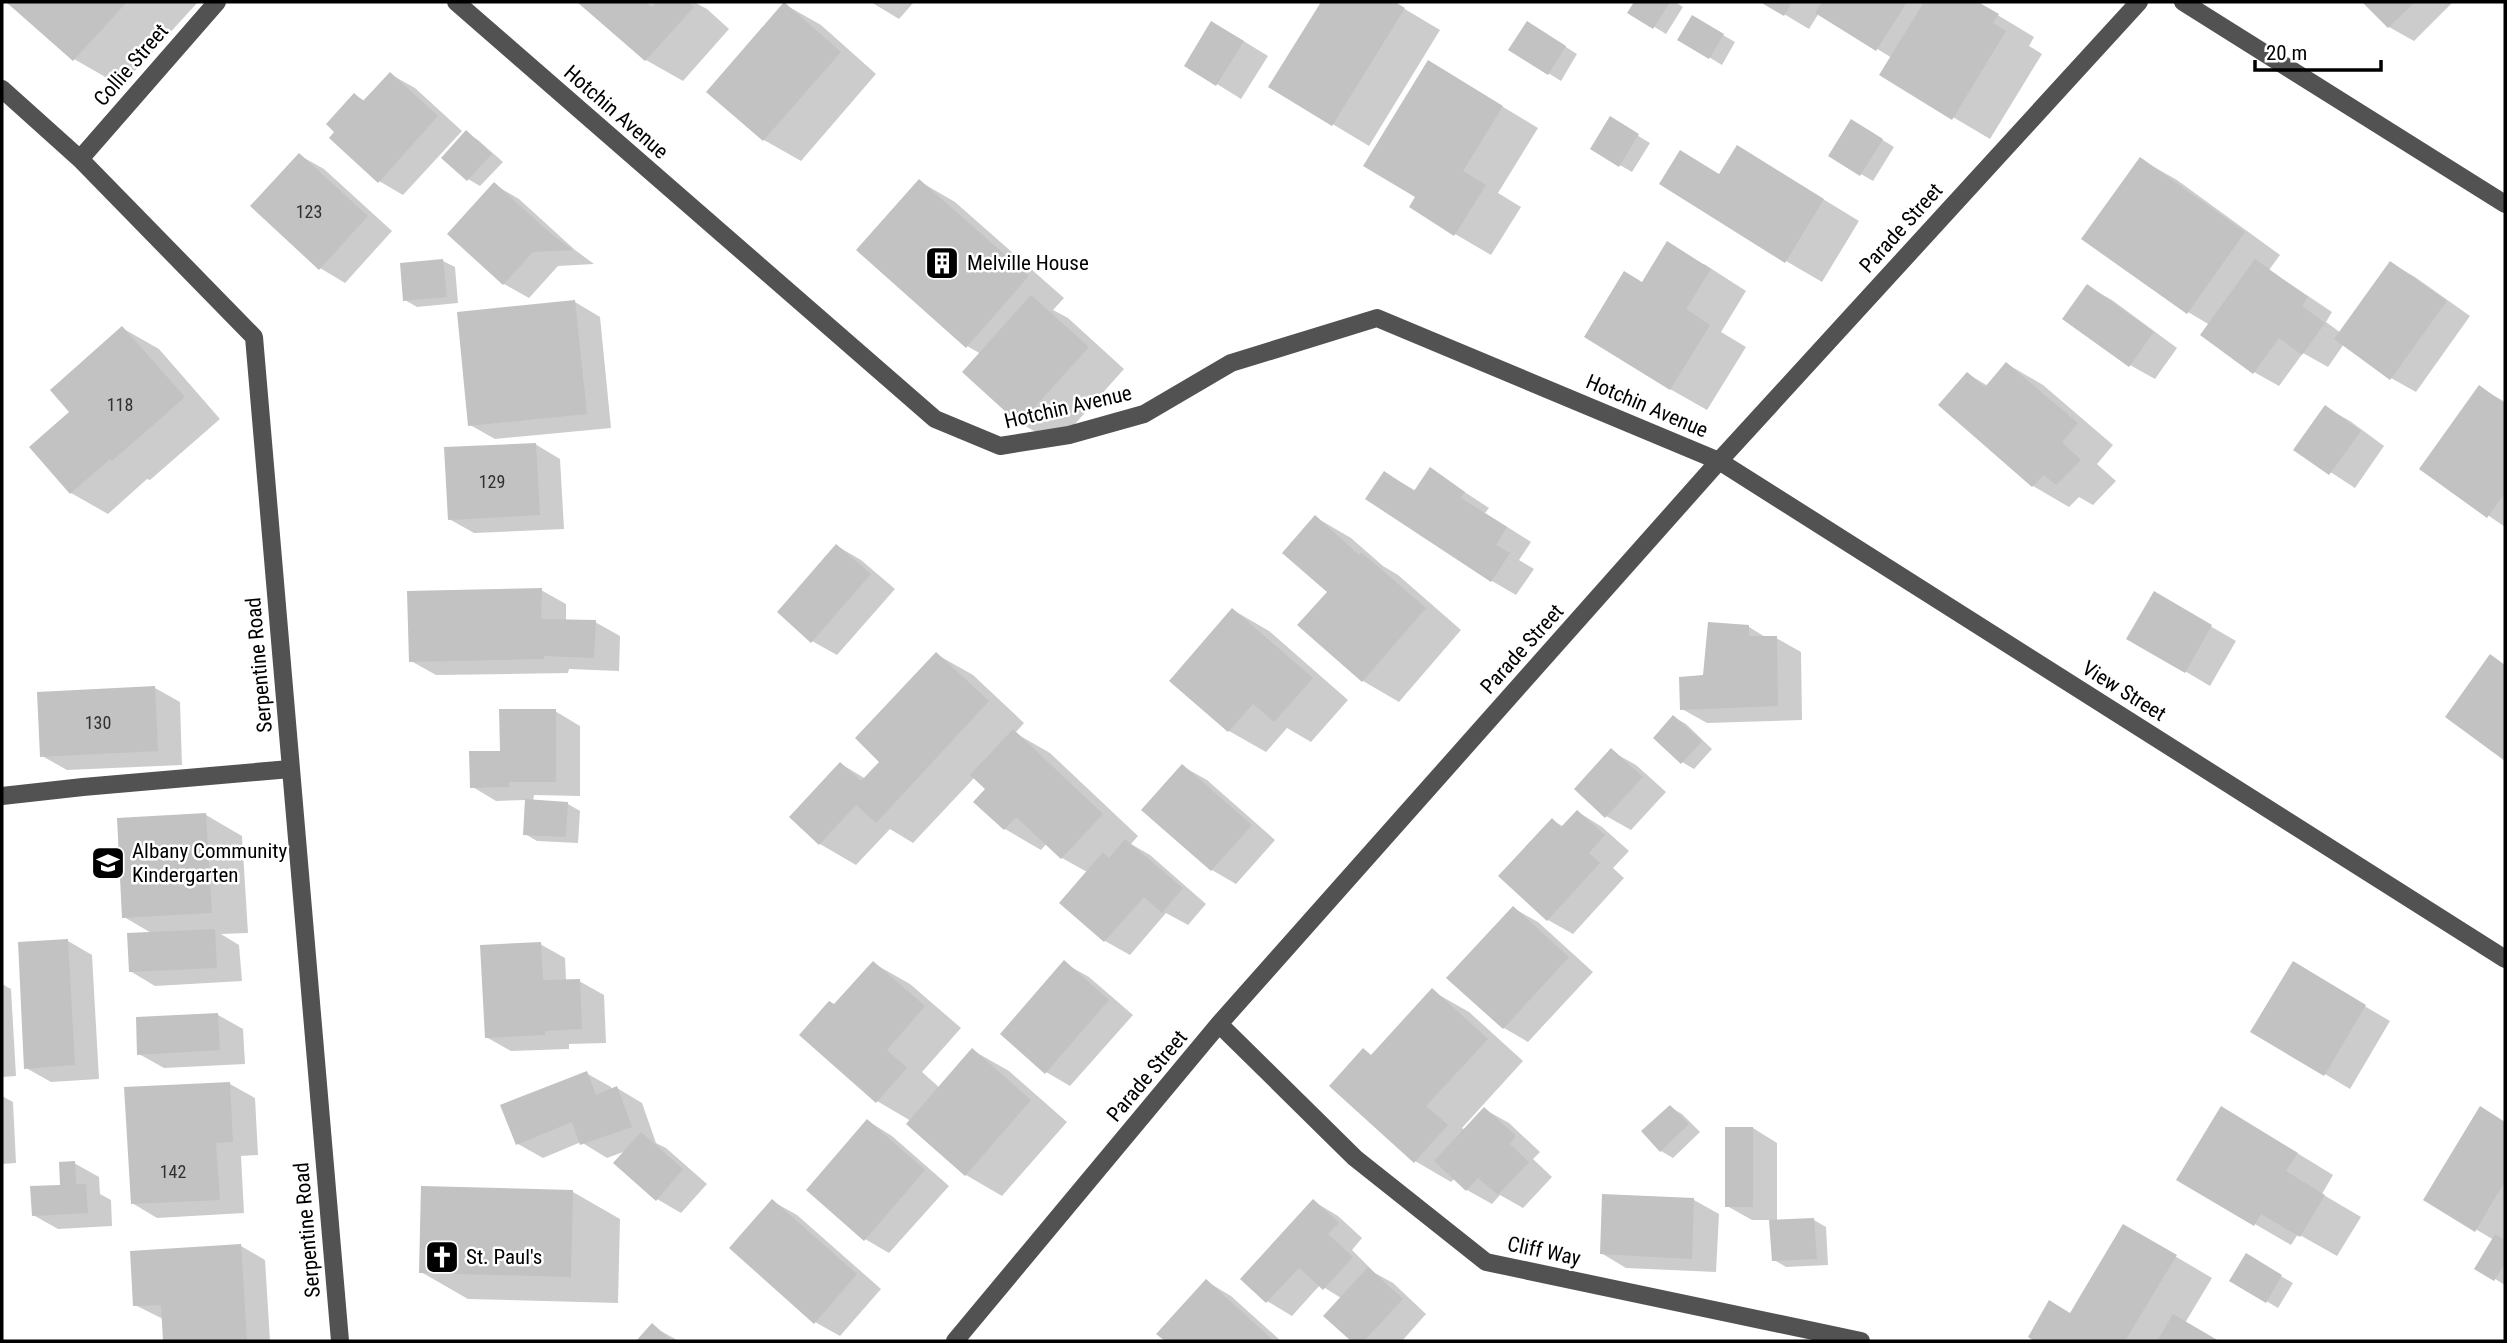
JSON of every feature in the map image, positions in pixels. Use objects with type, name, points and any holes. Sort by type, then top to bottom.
[{"type":"street","name":"Collie Street","points":[[80,159],[216,2]]},
{"type":"street","name":"Hotchin Avenue","points":[[456,2],[935,419],[1000,446],[1069,435],[1144,414],[1231,363],[1377,318],[1719,461]]},
{"type":"street","name":"Parade Street","points":[[955,1341],[1219,1024],[1719,461],[2139,2]]},
{"type":"street","points":[[2183,2],[2505,204]]},
{"type":"street","name":"Serpentine Road","points":[[2,89],[80,159],[254,337],[340,1341]]},
{"type":"street","name":"View Street","points":[[1719,461],[2505,959]]},
{"type":"street","points":[[2,796],[83,786],[290,769]]},
{"type":"street","name":"Cliff Way","points":[[1219,1024],[1355,1158],[1486,1262],[1861,1341]]},
{"type":"building","points":[[6,2],[127,2],[73,61]]},
{"type":"building","points":[[577,2],[645,2],[652,7],[656,2],[688,2],[694,7],[645,61]]},
{"type":"building","points":[[784,2],[841,52],[763,141],[706,92]]},
{"type":"building","points":[[1321,2],[1395,2],[1405,8],[1332,126],[1268,87]]},
{"type":"building","points":[[1634,2],[1670,2],[1653,29],[1627,13]]},
{"type":"building","points":[[1760,2],[1792,2],[1784,16]]},
{"type":"building","points":[[1822,2],[1907,2],[1876,51],[1815,13]]},
{"type":"building","points":[[1924,2],[1978,2],[1999,14],[1993,23],[2006,31],[1952,120],[1879,75]]},
{"type":"building","points":[[2362,2],[2415,2],[2388,28]]},
{"type":"building","points":[[1692,15],[1724,34],[1709,59],[1677,40]]},
{"type":"building","points":[[1211,21],[1244,41],[1216,86],[1184,66]]},
{"type":"building","points":[[1527,21],[1566,46],[1548,75],[1508,50]]},
{"type":"building","points":[[1428,60],[1503,106],[1463,171],[1486,185],[1454,236],[1409,207],[1415,197],[1363,166]]},
{"type":"building","points":[[390,72],[438,116],[378,183],[329,138],[334,132],[326,124],[354,93],[363,101]]},
{"type":"building","points":[[1610,116],[1639,134],[1619,167],[1590,149]]},
{"type":"building","points":[[1851,119],[1883,139],[1860,176],[1828,156]]},
{"type":"building","points":[[466,130],[492,154],[467,181],[441,158]]},
{"type":"building","points":[[1737,145],[1824,199],[1785,263],[1659,184],[1680,150],[1719,174]]},
{"type":"building","points":[[299,153],[368,216],[319,270],[250,206]]},
{"type":"building","points":[[2140,157],[2245,232],[2187,314],[2081,239]]},
{"type":"building","name":"Melville House","points":[[919,179],[1029,276],[966,348],[856,250]]},
{"type":"building","points":[[494,182],[550,233],[573,250],[533,252],[503,285],[447,234]]},
{"type":"building","points":[[1667,241],[1711,269],[1686,309],[1710,325],[1670,390],[1584,337],[1624,271],[1642,282]]},
{"type":"building","points":[[443,259],[447,297],[403,301],[400,263]]},
{"type":"building","points":[[2255,259],[2308,297],[2302,306],[2325,323],[2302,355],[2279,338],[2253,374],[2200,335]]},
{"type":"building","points":[[2390,261],[2447,301],[2390,380],[2334,339]]},
{"type":"building","points":[[2087,284],[2154,332],[2129,367],[2062,319]]},
{"type":"building","points":[[1031,295],[1089,347],[1019,424],[962,372]]},
{"type":"building","points":[[575,300],[587,414],[468,426],[457,312]]},
{"type":"building","points":[[122,326],[185,397],[70,494],[29,447],[69,412],[50,390]]},
{"type":"building","points":[[2006,362],[2078,423],[2062,442],[2081,460],[2056,485],[2044,475],[2032,487],[1938,405],[1967,372],[1985,387]]},
{"type":"building","points":[[2479,385],[2505,404],[2505,493],[2487,518],[2419,469]]},
{"type":"building","points":[[2325,405],[2361,431],[2329,475],[2293,450]]},
{"type":"building","points":[[536,443],[540,515],[448,520],[444,447]]},
{"type":"building","points":[[1430,467],[1465,492],[1461,498],[1507,527],[1496,545],[1510,553],[1491,582],[1365,499],[1384,471],[1414,491]]},
{"type":"building","points":[[1315,515],[1359,555],[1361,552],[1426,608],[1362,682],[1297,625],[1327,592],[1282,553]]},
{"type":"building","points":[[836,544],[871,574],[811,643],[777,612]]},
{"type":"building","points":[[542,588],[541,619],[596,620],[594,658],[544,656],[544,659],[409,662],[407,591]]},
{"type":"building","points":[[2154,591],[2212,625],[2185,673],[2126,639]]},
{"type":"building","points":[[1232,608],[1313,678],[1274,722],[1253,704],[1228,732],[1169,681]]},
{"type":"building","points":[[1708,622],[1749,625],[1749,636],[1777,636],[1778,706],[1680,710],[1679,677],[1703,675]]},
{"type":"building","points":[[936,652],[989,701],[876,823],[856,805],[819,845],[789,817],[840,762],[861,781],[879,762],[855,738]]},
{"type":"building","points":[[2490,654],[2505,665],[2505,761],[2445,717]]},
{"type":"building","points":[[155,686],[158,751],[40,757],[37,692]]},
{"type":"building","points":[[499,709],[556,709],[556,782],[509,782],[509,787],[470,788],[469,751],[500,751]]},
{"type":"building","points":[[1673,715],[1702,741],[1681,764],[1653,738]]},
{"type":"building","points":[[1013,729],[1103,814],[1061,859],[1016,817],[1004,830],[973,802],[985,789],[970,775]]},
{"type":"building","points":[[1611,748],[1643,777],[1605,818],[1574,789]]},
{"type":"building","points":[[1182,764],[1252,825],[1211,871],[1141,810]]},
{"type":"building","points":[[525,799],[568,802],[566,837],[523,835]]},
{"type":"building","points":[[1577,810],[1605,835],[1589,853],[1600,863],[1547,921],[1498,876],[1552,818],[1561,827]]},
{"type":"building","points":[[206,813],[212,913],[122,918],[117,818]]},
{"type":"building","points":[[1125,839],[1183,888],[1162,913],[1144,897],[1104,942],[1059,903],[1103,852],[1109,858]]},
{"type":"building","points":[[1513,906],[1569,957],[1503,1029],[1446,978]]},
{"type":"building","points":[[215,929],[217,968],[129,972],[127,933]]},
{"type":"building","points":[[68,939],[75,1065],[24,1069],[18,942]]},
{"type":"building","points":[[541,942],[543,980],[580,979],[582,1029],[545,1031],[545,1035],[485,1038],[480,945]]},
{"type":"building","points":[[1064,960],[1109,1000],[1045,1074],[1000,1034]]},
{"type":"building","points":[[873,961],[925,1006],[887,1050],[907,1068],[876,1103],[799,1035],[829,1001],[834,1004]]},
{"type":"building","points":[[2293,961],[2366,1005],[2324,1076],[2250,1032]]},
{"type":"building","points":[[1432,988],[1488,1039],[1426,1106],[1448,1125],[1414,1163],[1329,1086],[1363,1048],[1371,1055]]},
{"type":"building","points":[[218,1013],[220,1050],[137,1055],[136,1017]]},
{"type":"building","points":[[972,1048],[1031,1100],[965,1176],[906,1124]]},
{"type":"building","points":[[587,1071],[596,1095],[617,1086],[632,1127],[580,1145],[572,1122],[516,1145],[500,1105]]},
{"type":"building","points":[[230,1082],[233,1142],[216,1143],[220,1200],[131,1204],[124,1087]]},
{"type":"building","points":[[1670,1105],[1689,1124],[1660,1152],[1641,1131]]},
{"type":"building","points":[[2221,1106],[2298,1153],[2286,1171],[2325,1195],[2300,1237],[2261,1214],[2254,1226],[2176,1180]]},
{"type":"building","points":[[2480,1106],[2505,1122],[2505,1181],[2475,1232],[2423,1200]]},
{"type":"building","points":[[1484,1107],[1516,1136],[1510,1144],[1529,1162],[1498,1195],[1478,1178],[1466,1191],[1434,1161]]},
{"type":"building","points":[[867,1119],[925,1170],[864,1241],[806,1190]]},
{"type":"building","points":[[1725,1127],[1753,1127],[1753,1207],[1725,1207]]},
{"type":"building","points":[[641,1132],[683,1169],[656,1201],[613,1163]]},
{"type":"building","points":[[75,1161],[76,1184],[86,1184],[88,1213],[32,1216],[30,1186],[60,1185],[59,1162]]},
{"type":"building","points":[[421,1186],[573,1190],[571,1277],[419,1273]]},
{"type":"building","points":[[1602,1194],[1694,1198],[1692,1259],[1600,1254]]},
{"type":"building","points":[[772,1199],[857,1274],[814,1324],[729,1248]]},
{"type":"building","points":[[1313,1199],[1339,1223],[1328,1234],[1353,1257],[1323,1290],[1299,1268],[1266,1303],[1240,1279]]},
{"type":"building","points":[[1814,1218],[1817,1259],[1772,1261],[1769,1220]]},
{"type":"building","points":[[2123,1224],[2177,1255],[2125,1341],[2034,1341],[2028,1337],[2049,1300],[2070,1313]]},
{"type":"building","points":[[2495,1234],[2505,1240],[2505,1263],[2494,1281],[2474,1269]]},
{"type":"building","points":[[241,1244],[247,1341],[163,1341],[161,1305],[133,1306],[130,1251]]},
{"type":"building","points":[[2246,1253],[2282,1275],[2266,1303],[2229,1281]]},
{"type":"building","points":[[1368,1267],[1403,1299],[1364,1341],[1351,1341],[1323,1316]]},
{"type":"building","points":[[1206,1279],[1274,1341],[1165,1341],[1156,1334]]},
{"type":"building","points":[[2173,1314],[2219,1341],[2157,1341]]},
{"type":"building","points":[[652,1323],[672,1341],[636,1341]]},
{"type":"place","name":"Melville House","points":[[942,263]]},
{"type":"place","name":"Albany Community Kindergarten","points":[[108,863]]},
{"type":"place","name":"St. Paul's","points":[[442,1257]]}]
